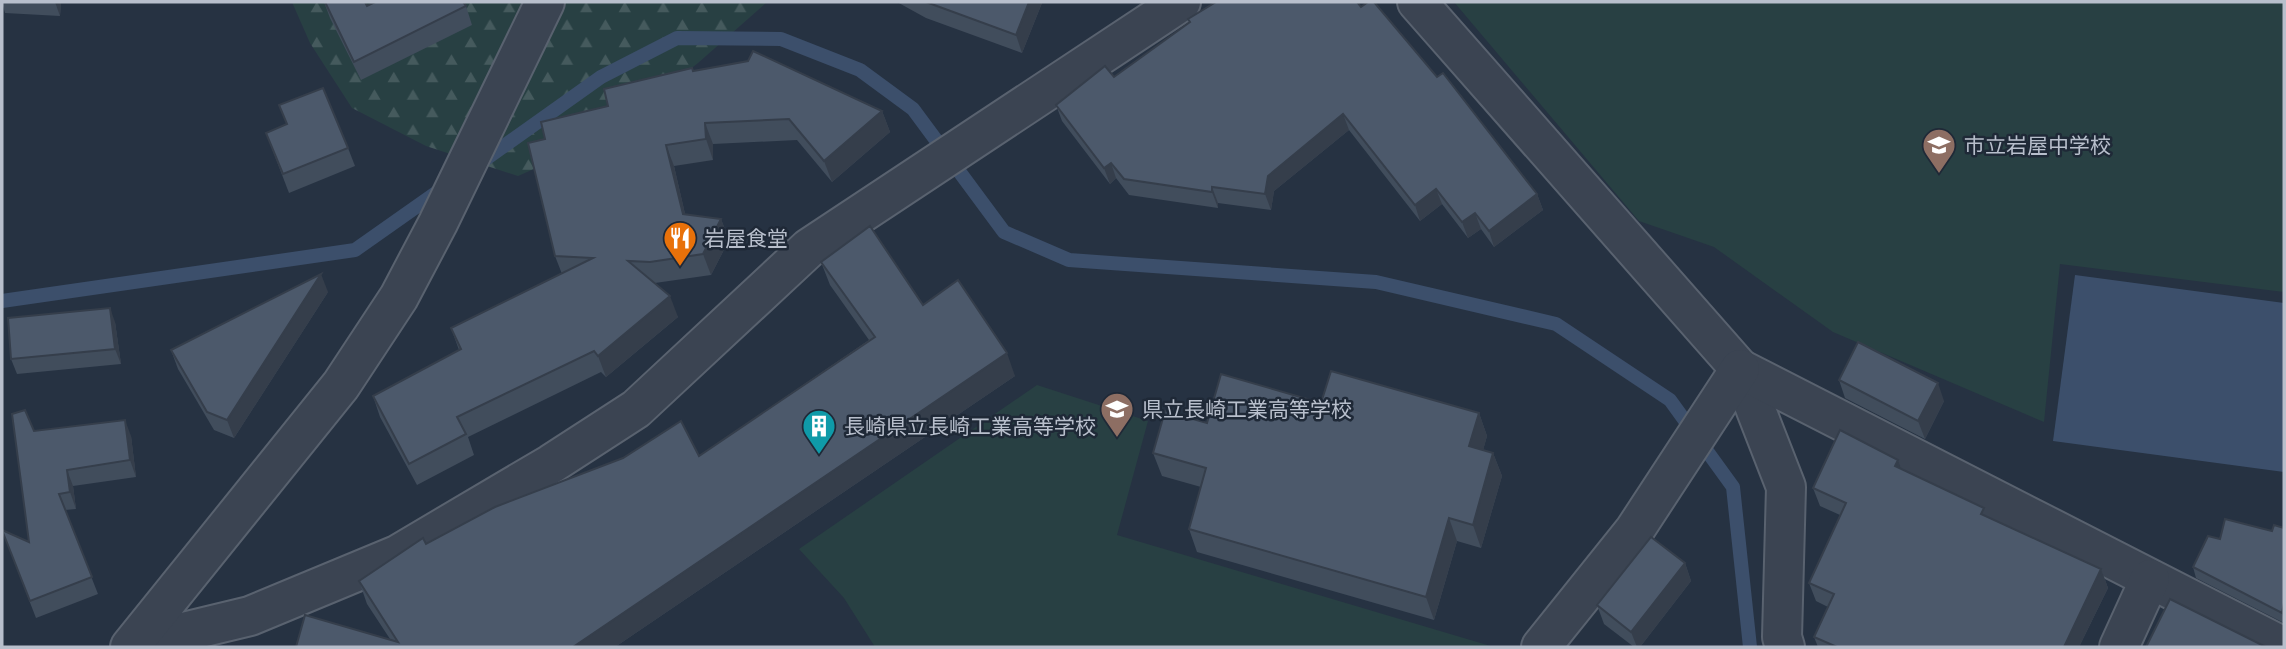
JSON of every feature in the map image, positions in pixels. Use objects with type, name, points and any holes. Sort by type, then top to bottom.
[{"type":"street","points":[[132,646],[250,615],[397,555],[551,464],[636,410],[809,248],[1181,2]]},
{"type":"street","points":[[1417,2],[1740,369],[1786,487],[1782,637],[1785,647]]},
{"type":"street","points":[[132,646],[341,386],[399,297],[438,223],[540,11]]},
{"type":"street","points":[[1541,647],[1634,531],[1740,369]]},
{"type":"street","points":[[1740,369],[2284,647]]},
{"type":"street","points":[[2119,647],[2150,579]]},
{"type":"green space","points":[[292,2],[767,2],[698,63],[601,139],[518,176],[426,146],[352,108],[310,43]]},
{"type":"green space","name":"市立岩屋中学校","points":[[1454,2],[2284,2],[2284,292],[2060,264],[2044,422],[1833,332],[1714,247],[1639,221]]},
{"type":"green space","points":[[1037,385],[1148,421],[1117,535],[1494,647],[875,647],[844,598],[799,549]]},
{"type":"water","points":[[2075,275],[2284,303],[2284,472],[2053,441]]},
{"type":"building","points":[[325,2],[365,2],[367,6],[375,2],[463,2],[466,6],[354,62]]},
{"type":"building","points":[[926,2],[1029,2],[1016,35]]},
{"type":"building","points":[[1216,2],[1357,2],[1361,7],[1368,2],[1374,2],[1437,77],[1443,73],[1537,194],[1489,231],[1475,213],[1462,222],[1436,189],[1415,205],[1343,114],[1268,176],[1265,194],[1212,187],[1212,192],[1124,179],[1111,163],[1104,168],[1056,105],[1105,66],[1114,77],[1190,22],[1188,19]]},
{"type":"building","points":[[753,51],[882,111],[824,161],[789,119],[705,123],[706,139],[666,145],[683,214],[721,219],[703,254],[650,262],[628,261],[670,296],[598,356],[594,351],[457,417],[466,434],[409,464],[373,396],[461,349],[451,328],[593,258],[555,256],[528,143],[545,139],[541,122],[608,106],[604,89],[692,68],[693,71],[748,61]]},
{"type":"building","points":[[323,88],[348,148],[283,174],[266,133],[287,124],[279,105]]},
{"type":"building","points":[[870,226],[923,305],[958,280],[1007,353],[573,647],[296,647],[305,615],[398,642],[359,581],[423,538],[426,544],[495,507],[623,458],[681,421],[699,456],[875,337],[821,262]]},
{"type":"building","points":[[321,274],[227,420],[207,412],[171,350]]},
{"type":"building","points":[[110,308],[115,349],[11,359],[8,318]]},
{"type":"building","points":[[1858,342],[1938,383],[1918,421],[1839,380]]},
{"type":"building","points":[[1331,371],[1479,413],[1469,446],[1493,453],[1473,525],[1449,518],[1426,597],[1189,529],[1206,468],[1153,453],[1165,411],[1207,423],[1221,374],[1321,403]]},
{"type":"building","points":[[25,410],[34,431],[125,420],[130,460],[67,470],[70,492],[59,494],[92,577],[30,601],[2,530],[29,542],[12,414]]},
{"type":"building","points":[[1840,430],[1898,460],[1895,466],[1984,508],[1981,514],[2101,569],[2064,647],[1837,647],[1814,637],[1834,594],[1809,583],[1846,503],[1813,488]]},
{"type":"building","points":[[2225,519],[2272,531],[2274,525],[2284,528],[2282,613],[2193,567],[2208,536],[2220,539]]},
{"type":"building","points":[[1651,537],[1685,563],[1631,632],[1597,605]]},
{"type":"building","points":[[2170,599],[2266,647],[2146,647]]},
{"type":"waterway","points":[[480,163],[601,77],[677,38],[781,39],[860,70],[913,109],[1004,232],[1069,260],[1376,282],[1556,324],[1670,400],[1733,487],[1750,647]]},
{"type":"waterway","points":[[2,301],[355,250],[443,188]]},
{"type":"place","name":"市立岩屋中学校","points":[[1939,175]]},
{"type":"place","name":"岩屋食堂","points":[[680,268]]},
{"type":"place","name":"県立長崎工業高等学校","points":[[1117,439]]},
{"type":"place","name":"長崎県立長崎工業高等学校","points":[[819,456]]}]
